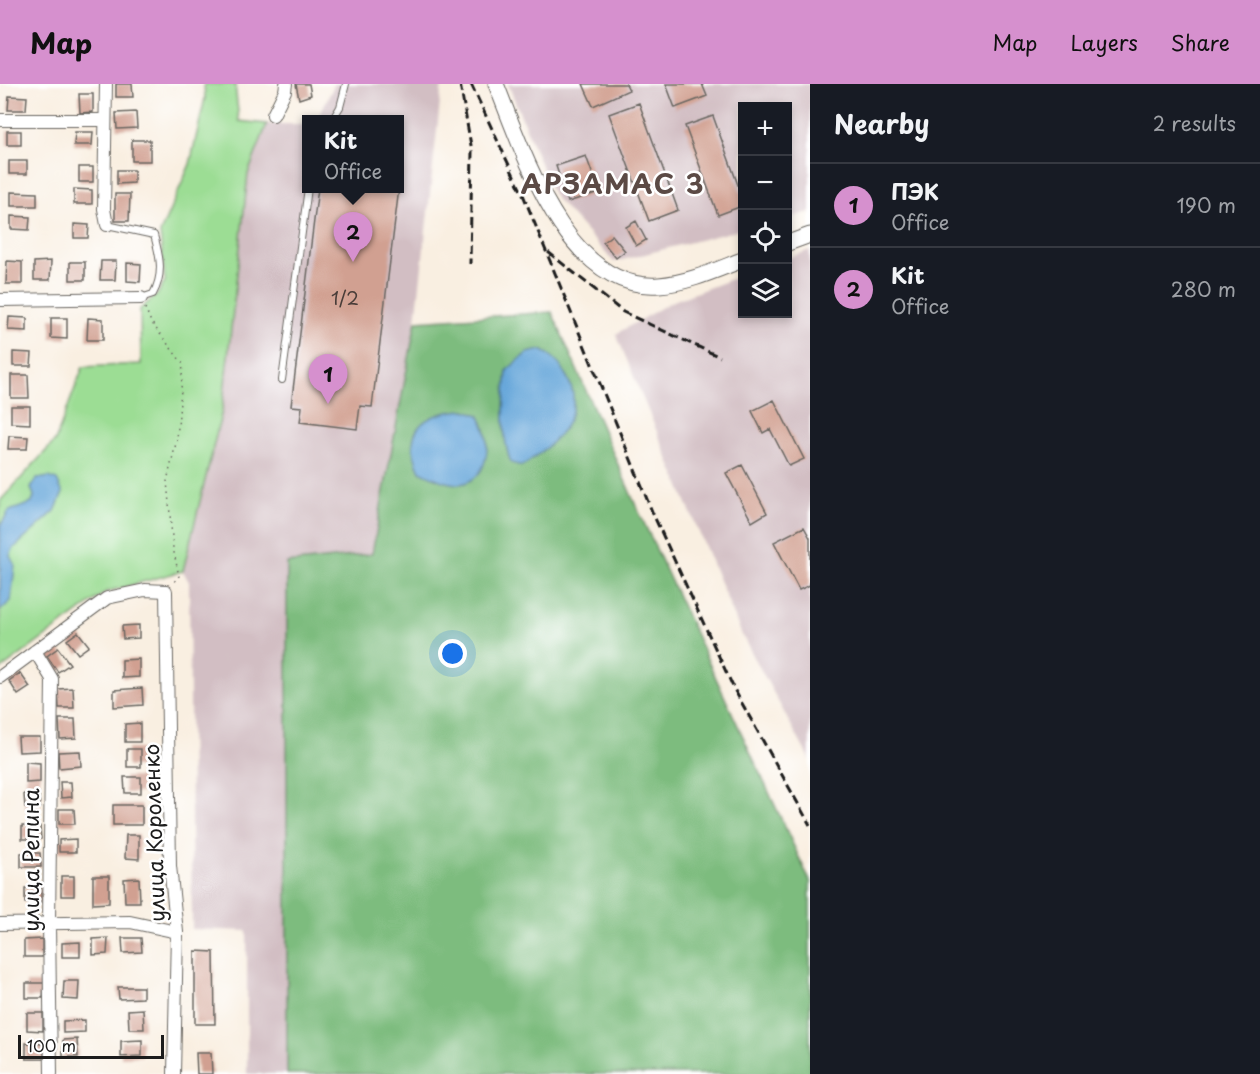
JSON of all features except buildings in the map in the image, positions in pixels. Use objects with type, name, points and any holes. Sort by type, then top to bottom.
[{"type":"street","points":[[106,84],[104,209],[107,225]]},
{"type":"street","points":[[273,115],[286,84]]},
{"type":"street","points":[[496,84],[533,175],[547,201],[566,230],[604,270],[625,280],[657,286],[690,280],[738,262]]},
{"type":"street","points":[[0,120],[105,120]]},
{"type":"street","points":[[792,242],[810,235]]},
{"type":"street","points":[[0,300],[141,298]]},
{"type":"street","points":[[0,677],[107,598],[145,590],[166,591]]},
{"type":"street","name":"улица Короленко","points":[[166,591],[170,866],[177,932],[174,1074]]},
{"type":"street","name":"улица Репина","points":[[35,651],[52,679],[49,923],[51,1074]]},
{"type":"street","points":[[0,924],[130,922],[177,932]]},
{"type":"lane","points":[[335,115],[340,107],[346,84]]},
{"type":"lane","points":[[282,380],[307,193]]},
{"type":"lane","points":[[107,225],[154,235],[160,259],[160,282],[153,294],[141,298]]},
{"type":"path","points":[[141,298],[151,322],[183,364],[177,439],[167,481],[173,548],[179,576],[166,591]]},
{"type":"shaded area","points":[[335,84],[442,84],[416,321],[372,554],[287,564],[287,1074],[247,1074],[247,931],[192,929],[189,582],[183,571],[222,411],[248,174],[267,124],[302,124],[302,193],[404,193],[404,115],[319,115]]},
{"type":"shaded area","points":[[508,84],[810,84],[810,212],[792,217],[792,102],[738,102],[738,230],[614,262],[553,195]]},
{"type":"shaded area","points":[[810,250],[810,760],[742,635],[616,334],[671,302],[738,277],[738,318],[792,318],[792,257]]},
{"type":"green space","points":[[204,84],[235,84],[239,121],[267,124],[248,174],[222,411],[183,571],[106,592],[0,670],[0,501],[55,441],[83,367],[141,364],[140,309],[157,295],[165,281],[160,233],[190,164],[205,98]]},
{"type":"green space","points":[[552,312],[633,499],[810,881],[810,1074],[287,1074],[287,563],[372,554],[416,321]]},
{"type":"water","points":[[541,350],[552,356],[562,368],[571,387],[573,401],[571,414],[566,426],[557,437],[522,466],[511,463],[505,441],[507,370],[527,353]]},
{"type":"water","points":[[466,410],[479,415],[486,432],[487,453],[480,471],[465,483],[453,484],[420,471],[413,444],[420,426],[439,414]]},
{"type":"water","points":[[49,477],[57,480],[63,493],[55,511],[13,549],[10,556],[15,565],[11,601],[0,611],[0,526],[9,511],[32,503],[34,496],[31,488],[37,479]]},
{"type":"railway","points":[[460,84],[472,151],[470,264]]},
{"type":"railway","points":[[471,84],[524,197],[653,514],[734,689],[810,825]]},
{"type":"railway","points":[[548,252],[623,312],[720,357]]},
{"type":"place","name":"Kit","points":[[353,262]]},
{"type":"place","name":"ПЭК","points":[[328,404]]},
{"type":"district","name":"АРЗАМАС 3","points":[[613,182]]}]
